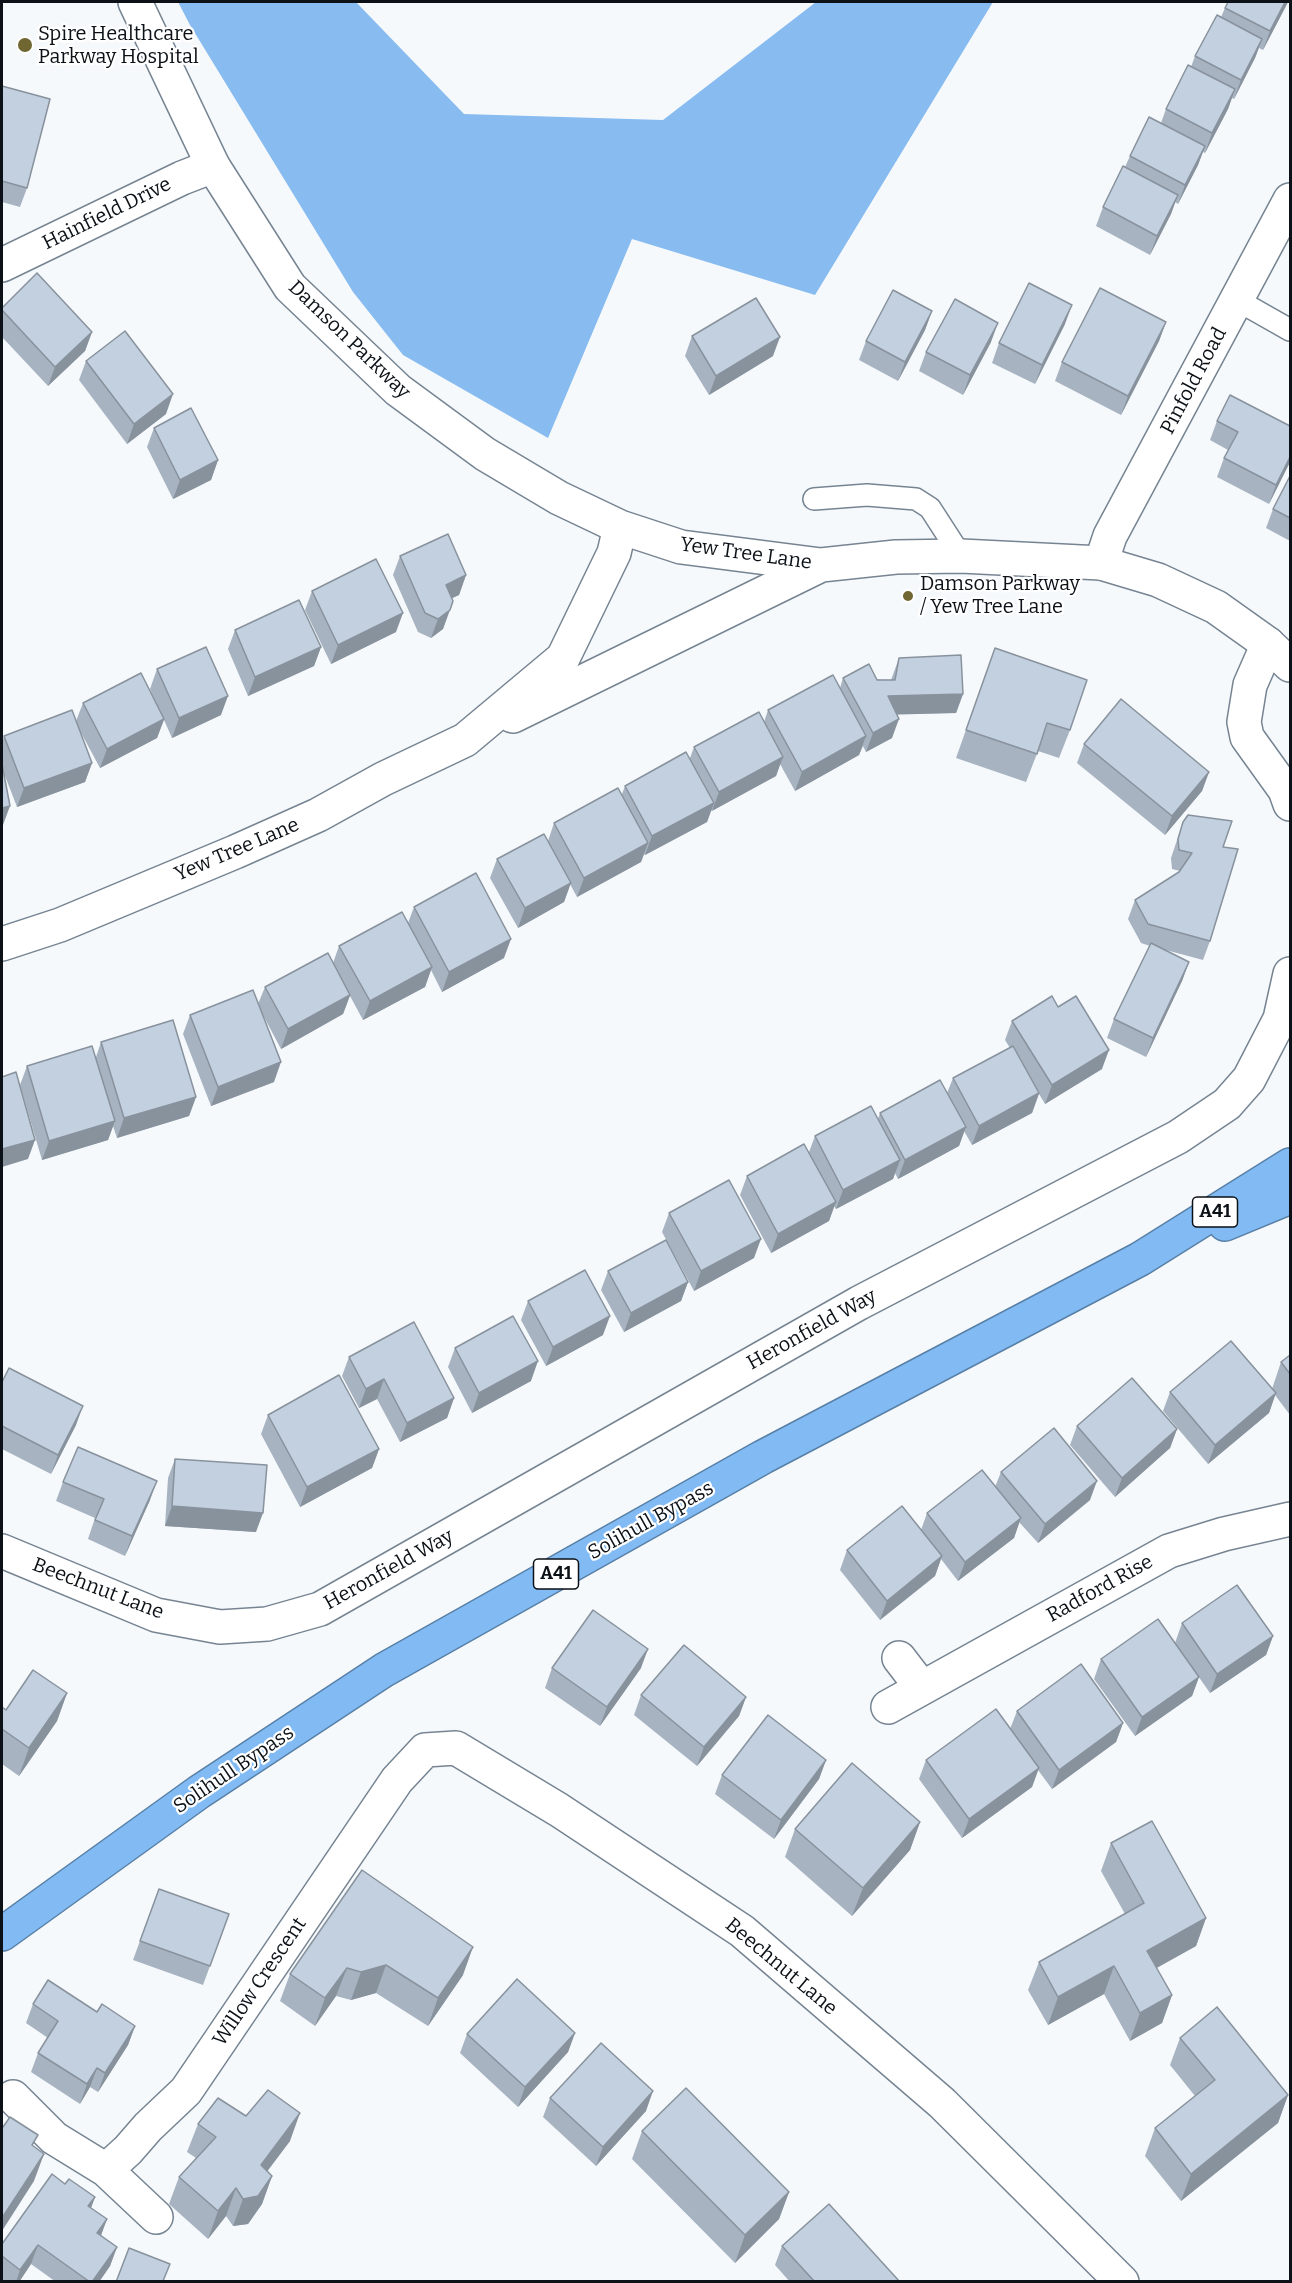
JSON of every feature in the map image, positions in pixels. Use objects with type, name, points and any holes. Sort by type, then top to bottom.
[{"type":"highway","name":"Solihull Bypass","points":[[2,1934],[199,1792],[384,1670],[763,1457],[1140,1259],[1290,1165]]},
{"type":"highway","name":"Solihull Bypass","points":[[1140,1259],[1290,1197]]},
{"type":"street","name":"Damson Parkway","points":[[135,2],[213,166],[290,287],[398,390],[485,454],[559,498],[620,527]]},
{"type":"street","name":"Hainfield Drive","points":[[2,265],[182,178],[213,166]]},
{"type":"street","name":"Pinfold Road","points":[[1101,563],[1110,536],[1290,200]]},
{"type":"street","name":"Yew Tree Lane","points":[[465,740],[563,658],[614,553],[620,527],[681,547],[821,565],[896,557],[961,556],[1101,563],[1158,580],[1216,607],[1279,655]]},
{"type":"street","name":"Yew Tree Lane","points":[[2,944],[60,925],[318,815],[383,779],[821,565]]},
{"type":"street","points":[[1279,655],[1250,685],[1244,722],[1247,737],[1285,790],[1290,804]]},
{"type":"street","name":"Heronfield Way","points":[[267,1624],[321,1609],[859,1303],[1178,1137],[1227,1104],[1249,1079],[1280,1018],[1290,974]]},
{"type":"street","name":"Radford Rise","points":[[888,1707],[1170,1551],[1224,1534],[1290,1519]]},
{"type":"street","name":"Beechnut Lane","points":[[2,1551],[156,1615],[220,1626],[267,1624]]},
{"type":"street","points":[[899,1658],[922,1689]]},
{"type":"street","name":"Beechnut Lane","points":[[397,1780],[425,1750],[456,1748],[559,1810],[742,1931],[942,2103],[1122,2282]]},
{"type":"street","name":"Willow Crescent","points":[[106,2169],[186,2091],[397,1780]]},
{"type":"street","points":[[13,2097],[54,2138],[106,2169],[156,2217]]},
{"type":"lane","points":[[1237,300],[1290,330]]},
{"type":"lane","points":[[814,499],[867,495],[916,499],[930,508],[961,556]]},
{"type":"shaded area","points":[[178,2],[356,2],[464,114],[663,120],[816,2],[993,2],[815,295],[632,239],[548,438],[403,355],[353,292]]},
{"type":"building","points":[[1228,2],[1285,2],[1270,31],[1225,8]]},
{"type":"building","points":[[1217,15],[1262,39],[1241,80],[1195,56]]},
{"type":"building","points":[[1188,65],[1235,89],[1212,133],[1166,109]]},
{"type":"building","points":[[2,86],[50,99],[27,188],[2,181]]},
{"type":"building","points":[[1149,117],[1205,146],[1185,185],[1130,156]]},
{"type":"building","points":[[1123,166],[1178,195],[1157,236],[1103,207]]},
{"type":"building","points":[[37,273],[92,332],[55,367],[2,310]]},
{"type":"building","points":[[1029,283],[1072,305],[1042,365],[999,343]]},
{"type":"building","points":[[1100,288],[1166,322],[1128,396],[1062,362]]},
{"type":"building","points":[[893,290],[932,311],[905,362],[866,341]]},
{"type":"building","points":[[756,298],[780,337],[716,376],[692,336]]},
{"type":"building","points":[[955,299],[998,323],[970,375],[926,352]]},
{"type":"building","points":[[125,331],[173,394],[134,424],[86,361]]},
{"type":"building","points":[[1230,395],[1290,426],[1290,457],[1276,485],[1224,458],[1238,432],[1217,421]]},
{"type":"building","points":[[191,408],[218,460],[180,480],[154,428]]},
{"type":"building","points":[[1290,476],[1290,518],[1273,509]]},
{"type":"building","points":[[448,534],[466,575],[446,585],[453,601],[450,610],[438,619],[425,613],[400,556]]},
{"type":"building","points":[[376,559],[403,613],[338,645],[312,591]]},
{"type":"building","points":[[299,600],[321,647],[255,677],[235,630]]},
{"type":"building","points":[[206,647],[228,696],[179,718],[157,669]]},
{"type":"building","points":[[995,648],[1087,680],[1070,730],[1047,723],[1037,754],[966,730]]},
{"type":"building","points":[[961,655],[963,694],[888,696],[899,719],[873,733],[843,678],[869,664],[877,680],[895,680],[899,658]]},
{"type":"building","points":[[141,673],[164,719],[107,749],[83,703]]},
{"type":"building","points":[[833,675],[866,736],[802,772],[768,710]]},
{"type":"building","points":[[1121,699],[1209,772],[1172,816],[1084,744]]},
{"type":"building","points":[[72,710],[92,763],[24,788],[4,736]]},
{"type":"building","points":[[759,712],[783,757],[719,792],[694,747]]},
{"type":"building","points":[[686,752],[714,803],[652,836],[625,786]]},
{"type":"building","points":[[2,764],[10,806],[2,808]]},
{"type":"building","points":[[618,788],[648,843],[584,878],[554,823]]},
{"type":"building","points":[[1188,815],[1232,821],[1223,847],[1238,849],[1210,941],[1148,924],[1135,900],[1179,872],[1192,853],[1179,850],[1178,839],[1183,822]]},
{"type":"building","points":[[544,834],[571,883],[525,908],[497,859]]},
{"type":"building","points":[[476,873],[511,939],[449,972],[414,907]]},
{"type":"building","points":[[402,912],[432,967],[370,1001],[339,946]]},
{"type":"building","points":[[1151,943],[1189,962],[1153,1038],[1114,1019]]},
{"type":"building","points":[[328,953],[350,995],[288,1029],[265,987]]},
{"type":"building","points":[[253,990],[281,1062],[218,1087],[190,1015]]},
{"type":"building","points":[[1052,996],[1058,1007],[1076,996],[1109,1050],[1052,1085],[1012,1021]]},
{"type":"building","points":[[173,1020],[196,1097],[124,1118],[101,1042]]},
{"type":"building","points":[[92,1046],[115,1121],[49,1141],[27,1066]]},
{"type":"building","points":[[1013,1046],[1039,1093],[979,1126],[953,1078]]},
{"type":"building","points":[[16,1072],[35,1140],[2,1149],[2,1077]]},
{"type":"building","points":[[940,1080],[966,1127],[905,1160],[880,1113]]},
{"type":"building","points":[[871,1106],[900,1160],[843,1190],[815,1136]]},
{"type":"building","points":[[804,1144],[836,1202],[778,1234],[747,1176]]},
{"type":"building","points":[[729,1180],[761,1239],[701,1271],[669,1213]]},
{"type":"building","points":[[666,1240],[688,1282],[631,1313],[608,1271]]},
{"type":"building","points":[[585,1270],[610,1316],[553,1347],[528,1301]]},
{"type":"building","points":[[513,1316],[538,1361],[479,1393],[455,1348]]},
{"type":"building","points":[[414,1322],[454,1398],[407,1423],[384,1379],[366,1389],[349,1357]]},
{"type":"building","points":[[1231,1341],[1276,1393],[1215,1445],[1170,1392]]},
{"type":"building","points":[[1290,1355],[1290,1374],[1281,1362]]},
{"type":"building","points":[[9,1368],[83,1406],[58,1455],[2,1426],[2,1382]]},
{"type":"building","points":[[339,1375],[379,1449],[307,1487],[268,1415]]},
{"type":"building","points":[[1132,1378],[1177,1429],[1122,1478],[1077,1426]]},
{"type":"building","points":[[1054,1428],[1097,1481],[1045,1524],[1001,1472]]},
{"type":"building","points":[[78,1447],[157,1481],[132,1536],[95,1520],[104,1499],[63,1482]]},
{"type":"building","points":[[175,1459],[267,1465],[263,1513],[172,1506]]},
{"type":"building","points":[[982,1470],[1021,1518],[965,1562],[927,1513]]},
{"type":"building","points":[[902,1506],[942,1556],[887,1601],[847,1550]]},
{"type":"building","points":[[1237,1585],[1273,1636],[1217,1674],[1182,1623]]},
{"type":"building","points":[[593,1610],[648,1649],[607,1707],[552,1668]]},
{"type":"building","points":[[1158,1619],[1199,1677],[1142,1717],[1101,1659]]},
{"type":"building","points":[[684,1645],[746,1697],[704,1747],[641,1695]]},
{"type":"building","points":[[1081,1664],[1123,1723],[1059,1770],[1017,1711]]},
{"type":"building","points":[[33,1670],[67,1693],[29,1748],[2,1729],[2,1707],[6,1710]]},
{"type":"building","points":[[996,1709],[1039,1768],[969,1819],[926,1760]]},
{"type":"building","points":[[768,1715],[826,1760],[781,1820],[722,1775]]},
{"type":"building","points":[[852,1763],[920,1822],[863,1888],[795,1829]]},
{"type":"building","points":[[1152,1821],[1206,1918],[1147,1951],[1172,1995],[1140,2013],[1114,1966],[1058,1997],[1039,1962],[1144,1903],[1111,1843]]},
{"type":"building","points":[[362,1870],[473,1947],[438,1998],[386,1965],[361,1972],[347,1968],[325,1998],[290,1974]]},
{"type":"building","points":[[159,1889],[229,1914],[210,1966],[140,1941]]},
{"type":"building","points":[[517,1979],[575,2033],[525,2087],[467,2034]]},
{"type":"building","points":[[48,1980],[97,2012],[102,2004],[135,2026],[105,2073],[97,2068],[87,2084],[38,2053],[58,2021],[33,2004]]},
{"type":"building","points":[[1217,2007],[1288,2095],[1191,2174],[1155,2128],[1215,2080],[1180,2038]]},
{"type":"building","points":[[601,2043],[653,2091],[603,2147],[550,2098]]},
{"type":"building","points":[[686,2088],[789,2192],[745,2235],[642,2131]]},
{"type":"building","points":[[268,2090],[300,2113],[261,2165],[272,2176],[258,2196],[243,2199],[236,2188],[218,2211],[179,2177],[216,2137],[198,2124],[218,2098],[246,2116]]},
{"type":"building","points":[[10,2117],[38,2135],[32,2145],[44,2154],[2,2218],[2,2126]]},
{"type":"building","points":[[52,2174],[65,2184],[69,2179],[95,2197],[88,2206],[107,2219],[97,2233],[117,2247],[92,2282],[38,2245],[20,2270],[2,2256],[2,2244]]},
{"type":"building","points":[[829,2204],[900,2282],[815,2282],[782,2246]]},
{"type":"building","points":[[129,2248],[170,2264],[163,2281],[165,2282],[116,2282]]},
{"type":"place","name":"Spire Healthcare Parkway Hospital","points":[[25,45]]},
{"type":"place","name":"Damson Parkway / Yew Tree Lane","points":[[908,596]]}]
